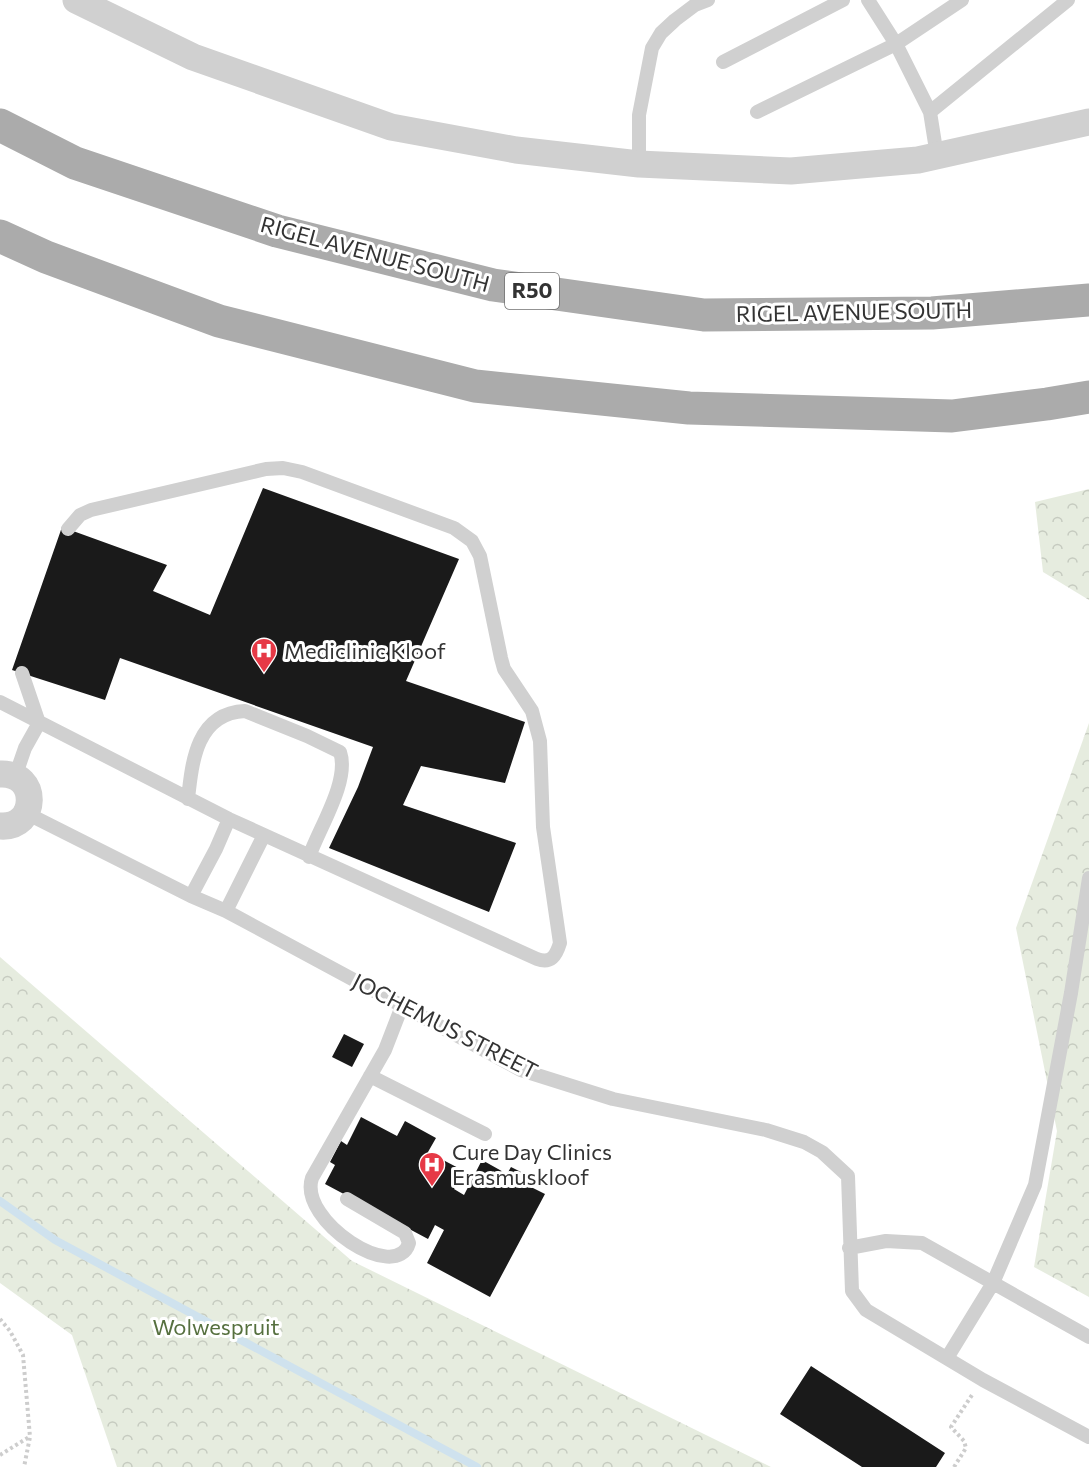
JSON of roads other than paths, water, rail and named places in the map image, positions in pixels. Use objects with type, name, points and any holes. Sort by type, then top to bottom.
[{"type":"main road","name":"RIGEL AVENUE SOUTH","points":[[0,125],[75,163],[277,231],[493,285],[704,315],[933,313],[1089,300]]},
{"type":"main road","points":[[0,236],[46,257],[219,321],[475,386],[689,408],[952,416],[1089,397]]},
{"type":"street","points":[[76,0],[193,57],[392,127],[516,150],[639,164],[791,171],[918,160],[1089,122]]},
{"type":"street","points":[[0,826],[14,824],[26,813],[29,805],[30,796],[22,781],[8,776]]},
{"type":"lane","points":[[639,164],[639,115],[652,48],[661,33],[675,20],[695,5],[708,0]]},
{"type":"lane","points":[[723,62],[843,0]]},
{"type":"lane","points":[[868,0],[896,44],[930,112],[937,156]]},
{"type":"lane","points":[[757,112],[896,44],[962,0]]},
{"type":"lane","points":[[930,112],[1068,0]]},
{"type":"lane","points":[[0,702],[188,799],[309,857],[545,962],[554,957],[558,951],[560,943],[543,827],[540,741],[532,711],[504,669],[480,556],[475,545],[454,528],[302,472],[283,468],[266,469],[91,510],[80,515],[68,529]]},
{"type":"lane","points":[[8,776],[39,723],[22,673]]},
{"type":"lane","points":[[188,799],[192,764],[198,745],[209,726],[220,717],[237,711],[245,711],[316,740],[340,752],[343,772],[309,857]]},
{"type":"lane","name":"JOCHEMUS STREET","points":[[26,813],[191,896],[226,911],[521,1070],[613,1099],[766,1130],[804,1142],[822,1152],[848,1176],[849,1248]]},
{"type":"lane","points":[[191,896],[229,819]]},
{"type":"lane","points":[[226,911],[264,835]]},
{"type":"lane","points":[[947,1358],[993,1283],[1035,1185],[1071,993],[1089,878]]},
{"type":"lane","points":[[346,1199],[405,1233],[409,1243],[404,1252],[392,1257],[381,1256],[372,1254],[346,1240],[320,1213],[310,1193],[312,1178],[385,1050],[402,1006]]},
{"type":"lane","points":[[370,1076],[485,1134]]},
{"type":"lane","points":[[1089,1337],[922,1243],[886,1241],[849,1248],[852,1292],[866,1310],[982,1380],[1089,1437]]},
{"type":"waterway","name":"Wolwespruit","points":[[0,1201],[55,1240],[477,1467]]},
{"type":"place","name":"Mediclinic Kloof","points":[[264,674]]},
{"type":"place","name":"Cure Day Clinics Erasmuskloof","points":[[432,1188]]}]
